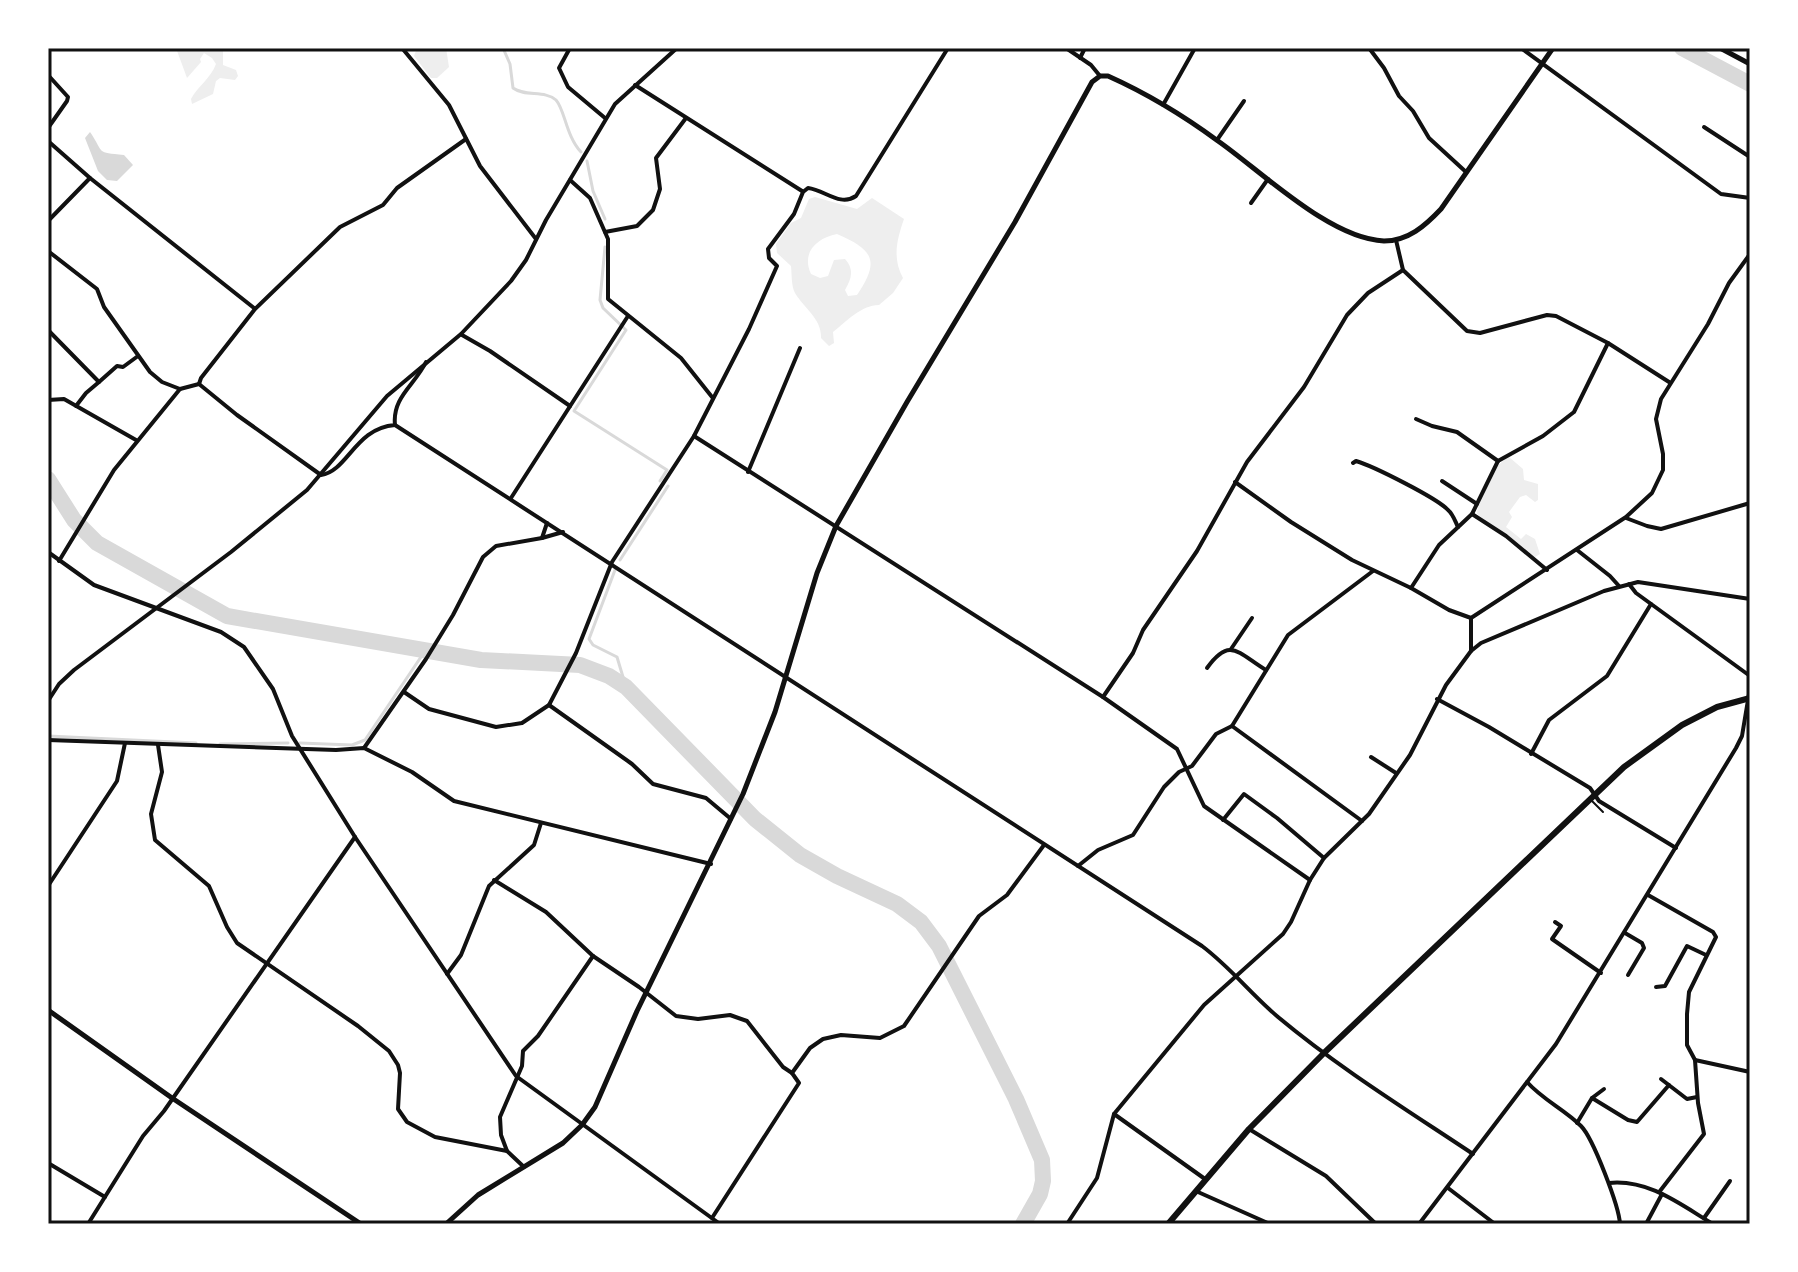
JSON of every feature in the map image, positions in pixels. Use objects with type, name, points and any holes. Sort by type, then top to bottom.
[{"type":"main road","points":[[1168,1224],[1249,1129],[1325,1052],[1624,767],[1662,737],[1708,711],[1748,698]]},
{"type":"street","points":[[402,48],[449,105],[480,166],[536,239]]},
{"type":"street","points":[[570,48],[559,68],[564,82],[605,118]]},
{"type":"street","points":[[48,701],[59,684],[74,670],[231,552],[321,475],[387,396],[461,334],[511,281],[615,104],[677,48]]},
{"type":"street","points":[[404,692],[429,709],[496,727],[522,723],[549,705],[576,653],[612,562],[694,436],[735,357],[777,266],[769,258],[768,249],[794,214],[803,192],[808,188],[847,201],[856,196],[948,48]]},
{"type":"street","points":[[1066,48],[1091,65],[1100,76],[1115,79],[1217,140],[1315,213],[1357,235],[1396,240],[1409,236],[1429,222],[1553,48]]},
{"type":"street","points":[[1080,58],[1085,48]]},
{"type":"street","points":[[1163,106],[1195,48]]},
{"type":"street","points":[[1369,48],[1429,138],[1466,172]]},
{"type":"street","points":[[1521,48],[1721,194],[1750,198]]},
{"type":"street","points":[[1720,48],[1750,64]]},
{"type":"street","points":[[48,75],[68,97],[48,128]]},
{"type":"street","points":[[446,1224],[478,1195],[563,1143],[582,1125],[601,1095],[645,992],[711,864],[762,748],[817,573],[836,526],[1009,234],[1088,86],[1100,76]]},
{"type":"street","points":[[635,85],[803,192]]},
{"type":"street","points":[[1217,140],[1244,101]]},
{"type":"street","points":[[605,232],[637,226],[653,210],[660,189],[656,158],[686,118]]},
{"type":"street","points":[[1704,127],[1750,157]]},
{"type":"street","points":[[199,384],[255,309],[340,227],[383,205],[397,188],[466,139]]},
{"type":"street","points":[[48,141],[255,309]]},
{"type":"street","points":[[48,221],[90,178]]},
{"type":"street","points":[[1251,203],[1268,179]]},
{"type":"street","points":[[570,180],[590,198],[605,232],[609,246],[608,299],[681,358],[712,397]]},
{"type":"street","points":[[1396,240],[1403,270],[1467,331],[1480,333],[1547,315],[1562,318],[1669,382]]},
{"type":"street","points":[[48,251],[97,289],[104,307],[138,356],[162,382],[180,389]]},
{"type":"street","points":[[1471,618],[1646,501],[1660,479],[1663,454],[1656,419],[1669,382],[1750,254]]},
{"type":"street","points":[[1103,697],[1133,653],[1143,630],[1197,551],[1247,462],[1304,387],[1352,308],[1368,293],[1403,270]]},
{"type":"street","points":[[511,498],[628,316]]},
{"type":"street","points":[[48,330],[99,382]]},
{"type":"street","points":[[461,334],[570,406]]},
{"type":"street","points":[[1411,588],[1439,545],[1472,514],[1498,461],[1543,436],[1574,412],[1608,343]]},
{"type":"street","points":[[748,472],[800,348]]},
{"type":"street","points":[[76,406],[117,366],[123,367],[138,356]]},
{"type":"street","points":[[395,425],[397,403],[420,375],[426,362]]},
{"type":"street","points":[[59,561],[136,440],[180,389],[199,384]]},
{"type":"street","points":[[199,384],[321,475]]},
{"type":"street","points":[[48,400],[60,397],[136,440]]},
{"type":"street","points":[[1416,419],[1457,432],[1498,461]]},
{"type":"street","points":[[321,475],[331,472],[371,431],[395,425],[612,562],[1202,946],[1279,1018],[1373,1088],[1473,1154]]},
{"type":"street","points":[[694,436],[1170,743],[1177,749],[1204,806],[1310,880]]},
{"type":"street","points":[[1353,463],[1356,461],[1369,466],[1435,500],[1450,512],[1458,527]]},
{"type":"street","points":[[1442,481],[1477,504]]},
{"type":"street","points":[[1235,482],[1291,522],[1373,571],[1471,618]]},
{"type":"street","points":[[1626,517],[1661,529],[1750,503]]},
{"type":"street","points":[[1472,514],[1547,570]]},
{"type":"street","points":[[542,538],[548,522]]},
{"type":"street","points":[[364,748],[438,641],[488,551],[496,546],[564,532]]},
{"type":"street","points":[[1577,550],[1619,586]]},
{"type":"street","points":[[48,552],[94,585],[221,632],[244,647],[273,689],[285,724],[355,837],[516,1076],[720,1224]]},
{"type":"street","points":[[1078,866],[1098,850],[1133,835],[1164,787],[1192,766],[1216,734],[1232,726],[1288,635],[1373,571]]},
{"type":"street","points":[[1067,1224],[1097,1178],[1114,1114],[1204,1005],[1283,934],[1324,858],[1362,821],[1410,755],[1437,699],[1471,651],[1493,638],[1629,584],[1644,582],[1750,599]]},
{"type":"street","points":[[1629,584],[1636,593],[1750,676]]},
{"type":"street","points":[[1531,754],[1549,720],[1607,676],[1651,604]]},
{"type":"street","points":[[1231,649],[1252,618]]},
{"type":"street","points":[[1471,618],[1471,651]]},
{"type":"street","points":[[1207,668],[1216,655],[1231,649],[1267,670]]},
{"type":"street","points":[[1419,1224],[1556,1044],[1601,973],[1742,736],[1750,688]]},
{"type":"street","points":[[1437,699],[1590,788],[1593,797],[1676,848]]},
{"type":"street","points":[[549,705],[632,764],[653,784],[706,798],[733,815]]},
{"type":"street","points":[[1232,726],[1362,821]]},
{"type":"street","points":[[48,740],[336,750],[364,748],[421,777],[448,798],[711,864]]},
{"type":"street","points":[[48,886],[117,781],[125,743]]},
{"type":"street","points":[[158,745],[162,772],[151,814],[155,840],[167,853],[204,880],[215,895],[227,927],[237,943],[358,1026],[389,1051],[400,1073],[398,1109],[407,1122],[435,1137],[507,1151]]},
{"type":"street","points":[[1371,757],[1396,774]]},
{"type":"street","points":[[1223,820],[1244,794],[1324,858]]},
{"type":"street","points":[[447,974],[461,955],[494,880],[534,845],[541,822]]},
{"type":"street","points":[[88,1224],[143,1136],[355,837]]},
{"type":"street","points":[[792,1073],[810,1048],[823,1039],[841,1035],[880,1038],[904,1026],[979,916],[1007,895],[1044,845]]},
{"type":"street","points":[[494,880],[546,912],[593,956],[676,1016],[698,1019],[730,1015],[747,1021],[799,1083],[712,1218]]},
{"type":"street","points":[[1646,1224],[1661,1192],[1704,1134],[1697,1097],[1695,1060],[1686,1035],[1688,1001],[1694,980],[1715,942],[1713,932],[1648,895]]},
{"type":"street","points":[[1555,922],[1561,926],[1552,939],[1601,973]]},
{"type":"street","points":[[1625,933],[1642,943],[1644,948],[1628,975]]},
{"type":"street","points":[[1566,949],[1570,943]]},
{"type":"street","points":[[1656,987],[1665,986],[1687,946],[1707,956]]},
{"type":"street","points":[[524,1167],[507,1151],[501,1135],[500,1117],[522,1066],[523,1051],[538,1036],[593,956]]},
{"type":"street","points":[[48,1010],[172,1098],[361,1224]]},
{"type":"street","points":[[1695,1060],[1750,1072]]},
{"type":"street","points":[[1661,1079],[1687,1099],[1697,1097]]},
{"type":"street","points":[[1527,1082],[1586,1134],[1619,1210],[1620,1224]]},
{"type":"street","points":[[1592,1098],[1633,1122],[1640,1120],[1669,1085]]},
{"type":"street","points":[[1577,1123],[1592,1098],[1604,1089]]},
{"type":"street","points":[[1114,1114],[1205,1179]]},
{"type":"street","points":[[1619,1123],[1623,1117]]},
{"type":"street","points":[[1249,1129],[1326,1176],[1376,1224]]},
{"type":"street","points":[[48,1163],[105,1197]]},
{"type":"street","points":[[1703,1218],[1730,1181]]},
{"type":"street","points":[[1608,1183],[1638,1185],[1661,1192],[1713,1224]]},
{"type":"street","points":[[1448,1188],[1495,1224]]},
{"type":"street","points":[[1195,1191],[1270,1224]]},
{"type":"lane","points":[[1593,797],[1603,812]]},
{"type":"shaded area","points":[[176,48],[223,48],[223,65],[236,70],[238,76],[235,80],[220,78],[216,81],[213,94],[192,104],[191,99],[216,64],[204,53],[201,62],[187,78]]},
{"type":"shaded area","points":[[417,48],[446,48],[449,67],[437,78],[431,78],[414,56]]},
{"type":"shaded area","points":[[90,132],[102,151],[124,155],[133,165],[117,181],[107,180],[98,171],[85,138]]},
{"type":"shaded area","points":[[815,197],[857,209],[872,198],[904,219],[897,248],[903,278],[893,293],[879,305],[860,311],[833,332],[834,343],[829,346],[821,338],[816,319],[795,293],[791,266],[777,253],[776,244],[791,223],[801,218],[809,199]],"holes":[[[837,234],[866,251],[871,265],[857,295],[848,296],[845,290],[851,271],[845,259],[834,260],[828,276],[820,278],[811,274],[808,259],[813,247],[823,239]]]},
{"type":"shaded area","points":[[1509,457],[1523,469],[1524,480],[1538,484],[1538,500],[1535,502],[1526,495],[1520,497],[1509,512],[1512,517],[1506,527],[1521,539],[1526,534],[1535,539],[1540,554],[1535,557],[1477,514],[1487,482],[1497,467]]},
{"type":"waterway","points":[[503,48],[510,64],[513,88],[556,100],[572,139],[581,152]]},
{"type":"waterway","points":[[1682,48],[1750,84]]},
{"type":"waterway","points":[[587,161],[593,191],[605,219]]},
{"type":"waterway","points":[[605,247],[600,300],[603,308],[626,330],[574,411],[667,470],[660,481]]},
{"type":"waterway","points":[[48,479],[74,520],[97,543],[227,616],[481,660],[580,665],[609,676],[626,687],[755,819],[800,855],[897,904],[921,922],[939,946],[1016,1099],[1042,1160],[1040,1194],[1023,1224]]},
{"type":"waterway","points":[[620,560],[668,486]]},
{"type":"waterway","points":[[615,570],[589,639],[593,645],[617,657],[626,687]]},
{"type":"waterway","points":[[300,743],[352,745],[365,740],[425,651]]},
{"type":"waterway","points":[[48,736],[196,743]]},
{"type":"waterway","points":[[220,744],[288,743]]}]
